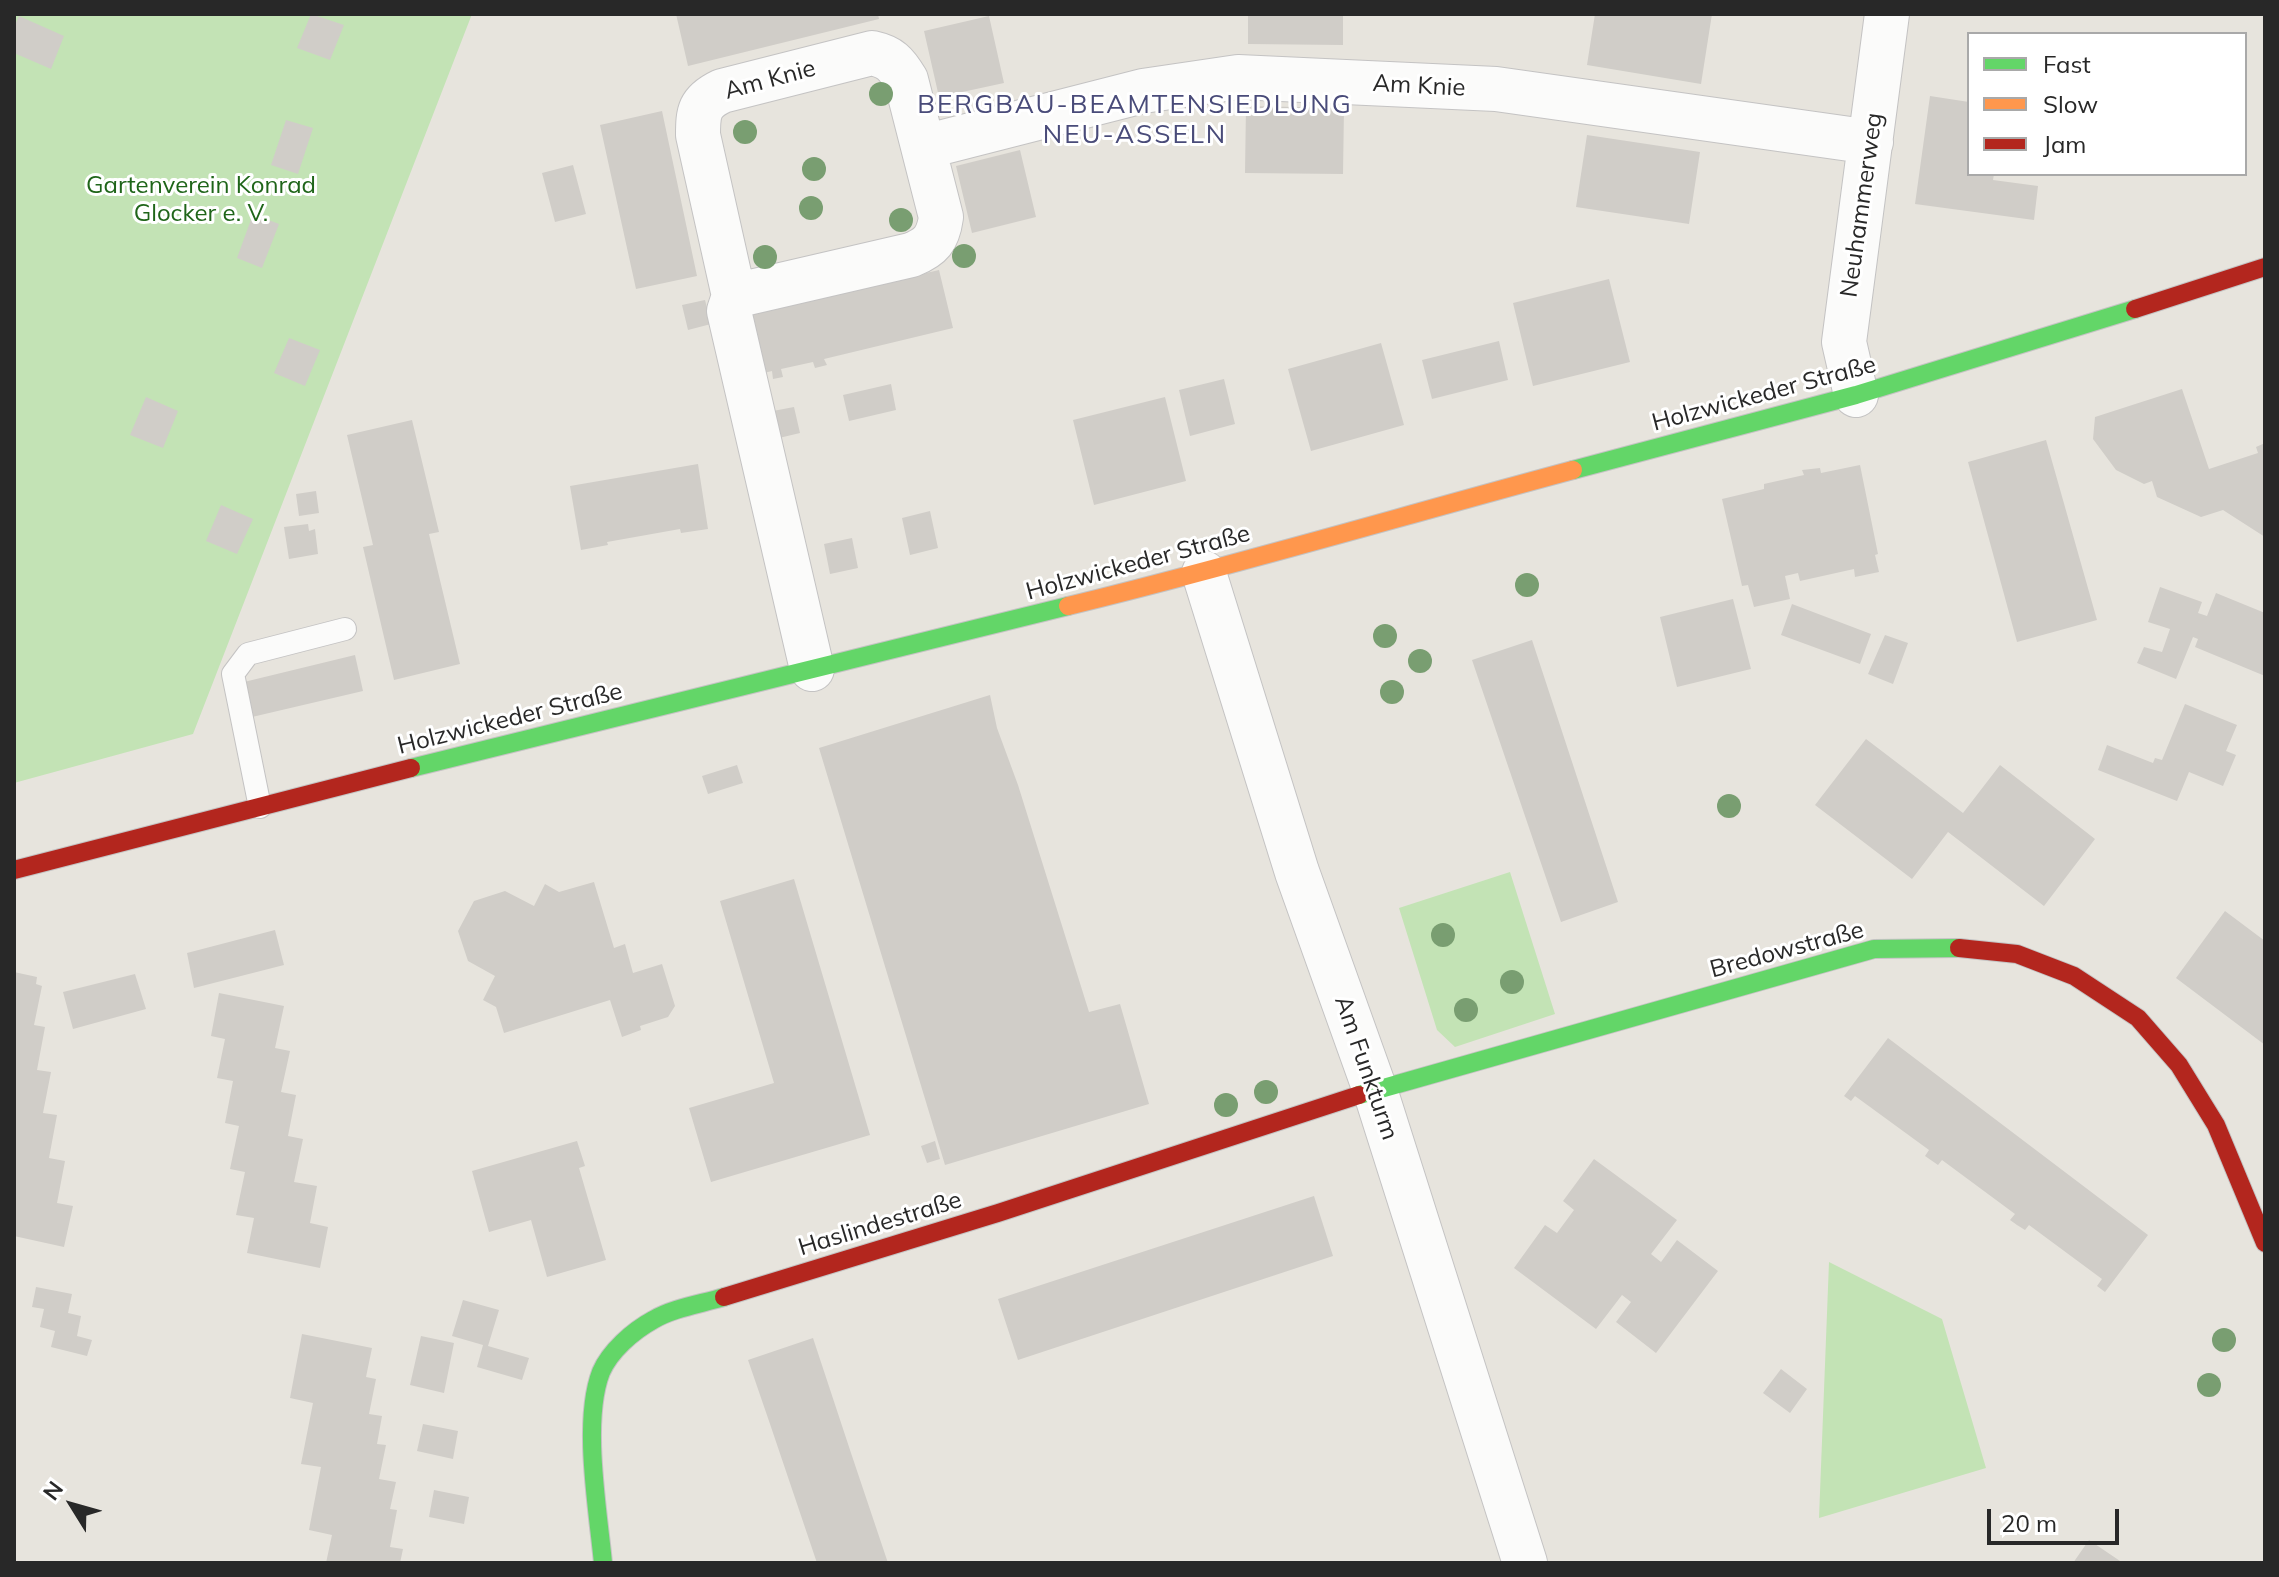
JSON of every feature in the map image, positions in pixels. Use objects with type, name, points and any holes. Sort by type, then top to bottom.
[{"type":"main road","name":"Holzwickeder Straße","points":[[14,870],[616,716],[1204,573],[1353,529],[1856,395],[2025,345],[2265,267]]},
{"type":"main road","name":"Bredowstraße","points":[[1375,1090],[1874,949],[1946,947],[2017,954],[2074,976],[2138,1018],[2179,1065],[2216,1125],[2265,1243]]},
{"type":"main road","name":"Haslindestraße","points":[[603,1563],[592,1412],[602,1371],[627,1338],[655,1318],[998,1213],[1375,1090]]},
{"type":"street","name":"Neuhammerweg","points":[[1856,395],[1844,342],[1887,14]]},
{"type":"street","name":"Am Knie","points":[[734,296],[911,255],[928,248],[938,236],[941,217],[906,80],[896,63],[886,56],[872,53],[722,91],[710,97],[698,116],[698,135],[734,296],[729,311],[812,669]]},
{"type":"street","name":"Am Knie","points":[[924,147],[1143,91],[1238,77],[1496,89],[1871,142]]},
{"type":"street","name":"Am Funkturm","points":[[1204,573],[1297,872],[1375,1090],[1525,1563]]},
{"type":"lane","points":[[260,807],[233,674],[248,654],[345,629]]},
{"type":"green space","name":"Gartenverein Konrad Glocker e. V.","points":[[14,14],[472,14],[193,734],[14,783]]},
{"type":"green space","points":[[1510,872],[1555,1014],[1455,1047],[1437,1030],[1399,908]]},
{"type":"green space","points":[[1829,1262],[1942,1319],[1986,1468],[1819,1518]]},
{"type":"building","points":[[311,14],[344,25],[330,60],[297,48]]},
{"type":"building","points":[[676,14],[878,14],[879,19],[688,66]]},
{"type":"building","points":[[1248,14],[1343,14],[1343,45],[1248,44]]},
{"type":"building","points":[[1595,14],[1712,14],[1701,84],[1587,65]]},
{"type":"building","points":[[19,16],[64,36],[51,69],[14,53],[14,27]]},
{"type":"building","points":[[989,16],[1004,83],[939,97],[924,31]]},
{"type":"building","points":[[1930,96],[1967,102],[1967,176],[1994,176],[1993,180],[2038,186],[2034,220],[1915,204]]},
{"type":"building","points":[[1246,106],[1344,108],[1343,174],[1245,173]]},
{"type":"building","points":[[662,111],[697,276],[636,289],[600,125]]},
{"type":"building","points":[[286,120],[313,128],[298,174],[271,165]]},
{"type":"building","points":[[1587,135],[1700,152],[1689,224],[1576,207]]},
{"type":"building","points":[[1020,150],[1036,217],[972,233],[956,166]]},
{"type":"building","points":[[573,165],[586,214],[555,222],[542,173]]},
{"type":"building","points":[[253,214],[279,224],[262,268],[237,258]]},
{"type":"building","points":[[939,270],[953,328],[824,359],[827,365],[815,368],[813,362],[781,369],[783,377],[773,379],[772,371],[764,373],[750,315]]},
{"type":"building","points":[[1609,279],[1630,362],[1533,386],[1513,303]]},
{"type":"building","points":[[705,300],[711,324],[688,330],[682,305]]},
{"type":"building","points":[[289,338],[320,350],[305,386],[274,373]]},
{"type":"building","points":[[1499,341],[1508,380],[1432,399],[1422,360]]},
{"type":"building","points":[[1381,343],[1404,425],[1311,451],[1288,369]]},
{"type":"building","points":[[1224,379],[1235,424],[1190,436],[1179,390]]},
{"type":"building","points":[[891,384],[896,410],[849,421],[843,395]]},
{"type":"building","points":[[2182,389],[2209,469],[2258,453],[2256,447],[2265,443],[2265,537],[2223,510],[2201,517],[2157,497],[2152,481],[2144,484],[2116,470],[2093,439],[2095,417]]},
{"type":"building","points":[[146,397],[178,411],[163,448],[130,435]]},
{"type":"building","points":[[1165,397],[1186,481],[1094,505],[1073,420]]},
{"type":"building","points":[[794,407],[800,433],[779,438],[773,411]]},
{"type":"building","points":[[412,420],[439,532],[429,534],[460,664],[394,680],[363,547],[373,545],[347,435]]},
{"type":"building","points":[[2046,440],[2097,620],[2017,642],[1968,462]]},
{"type":"building","points":[[698,464],[708,529],[681,533],[680,529],[607,542],[608,545],[581,550],[570,486]]},
{"type":"building","points":[[1860,465],[1879,572],[1855,577],[1854,569],[1800,581],[1798,573],[1785,576],[1790,599],[1754,607],[1748,585],[1742,586],[1722,499],[1764,489],[1764,484],[1804,475],[1802,470],[1820,468],[1821,473]]},
{"type":"building","points":[[316,491],[319,513],[299,516],[296,494]]},
{"type":"building","points":[[221,505],[253,519],[237,554],[206,541]]},
{"type":"building","points":[[930,511],[938,548],[910,555],[902,518]]},
{"type":"building","points":[[308,524],[309,531],[315,529],[318,554],[289,559],[284,527]]},
{"type":"building","points":[[852,538],[858,568],[830,574],[824,544]]},
{"type":"building","points":[[2160,587],[2202,602],[2198,613],[2207,616],[2216,593],[2265,613],[2265,676],[2195,647],[2198,639],[2193,637],[2176,679],[2137,663],[2144,647],[2162,652],[2170,629],[2148,622]]},
{"type":"building","points":[[1733,599],[1751,669],[1677,687],[1660,617]]},
{"type":"building","points":[[1792,604],[1871,634],[1860,664],[1781,635]]},
{"type":"building","points":[[1885,635],[1908,643],[1893,684],[1868,674]]},
{"type":"building","points":[[1532,640],[1618,902],[1561,922],[1472,660]]},
{"type":"building","points":[[355,655],[363,691],[252,717],[244,682]]},
{"type":"building","points":[[990,695],[997,728],[1018,785],[1089,1012],[1120,1004],[1149,1104],[945,1165],[819,748]]},
{"type":"building","points":[[2185,704],[2237,725],[2226,751],[2236,755],[2223,786],[2189,772],[2177,801],[2098,770],[2107,745],[2153,763],[2155,758],[2162,760]]},
{"type":"building","points":[[1866,739],[1963,813],[2000,765],[2095,839],[2044,906],[1948,832],[1912,879],[1815,805]]},
{"type":"building","points":[[737,765],[743,783],[708,794],[702,776]]},
{"type":"building","points":[[794,879],[870,1135],[711,1182],[689,1108],[774,1083],[720,901]]},
{"type":"building","points":[[594,882],[614,948],[625,944],[633,973],[662,964],[675,1006],[668,1017],[640,1026],[641,1030],[622,1037],[610,1000],[504,1033],[496,1007],[483,1000],[495,976],[468,961],[458,931],[474,901],[505,891],[534,906],[545,884],[559,892]]},
{"type":"building","points":[[2225,911],[2265,941],[2265,1045],[2176,978]]},
{"type":"building","points":[[275,930],[284,965],[194,988],[187,953]]},
{"type":"building","points":[[14,972],[37,977],[36,984],[42,986],[34,1025],[45,1027],[37,1070],[51,1072],[43,1113],[57,1115],[49,1158],[65,1161],[57,1203],[73,1206],[64,1247],[14,1236]]},
{"type":"building","points":[[135,974],[146,1009],[73,1029],[63,992]]},
{"type":"building","points":[[219,993],[284,1006],[275,1048],[290,1051],[281,1092],[296,1095],[288,1136],[303,1139],[294,1182],[317,1186],[310,1223],[328,1227],[320,1268],[247,1253],[254,1218],[236,1215],[245,1172],[230,1169],[239,1126],[225,1123],[233,1081],[217,1078],[225,1039],[211,1036]]},
{"type":"building","points":[[1888,1038],[2148,1235],[2105,1292],[2097,1286],[2102,1279],[2029,1225],[2025,1230],[2010,1220],[2015,1214],[1942,1160],[1938,1165],[1925,1156],[1929,1150],[1855,1096],[1851,1101],[1844,1096]]},
{"type":"building","points":[[577,1141],[585,1166],[579,1168],[606,1260],[547,1277],[531,1220],[489,1232],[472,1171]]},
{"type":"building","points":[[935,1141],[940,1159],[927,1163],[921,1146]]},
{"type":"building","points":[[1594,1159],[1677,1220],[1651,1254],[1661,1262],[1677,1240],[1718,1271],[1656,1353],[1616,1322],[1631,1302],[1622,1295],[1596,1329],[1514,1268],[1545,1225],[1557,1233],[1574,1210],[1563,1201]]},
{"type":"building","points":[[1314,1196],[1333,1256],[1018,1360],[998,1299]]},
{"type":"building","points":[[36,1287],[72,1294],[68,1313],[81,1316],[77,1336],[92,1340],[87,1356],[51,1347],[55,1331],[40,1327],[44,1309],[32,1307]]},
{"type":"building","points":[[463,1300],[499,1310],[488,1346],[529,1358],[522,1380],[477,1367],[483,1345],[452,1336]]},
{"type":"building","points":[[302,1334],[372,1348],[366,1377],[376,1379],[369,1414],[382,1416],[377,1444],[386,1445],[379,1479],[396,1482],[390,1509],[397,1510],[390,1547],[403,1549],[400,1563],[326,1563],[332,1535],[309,1530],[321,1467],[301,1464],[313,1403],[290,1398]]},
{"type":"building","points":[[421,1336],[454,1343],[444,1393],[410,1385]]},
{"type":"building","points":[[813,1338],[888,1563],[817,1563],[748,1360]]},
{"type":"building","points":[[1781,1369],[1807,1389],[1790,1413],[1763,1393]]},
{"type":"building","points":[[423,1424],[458,1431],[453,1459],[417,1451]]},
{"type":"building","points":[[434,1490],[469,1497],[464,1524],[429,1517]]},
{"type":"building","points":[[2089,1540],[2123,1563],[2073,1563]]},
{"type":"traffic: fast","points":[[1573,470],[1856,395],[2135,309]]},
{"type":"traffic: fast","points":[[411,768],[1068,606]]},
{"type":"traffic: fast","points":[[1359,1095],[1874,949],[1959,948]]},
{"type":"traffic: fast","points":[[603,1563],[592,1440],[595,1392],[601,1372],[616,1349],[645,1325],[669,1312],[724,1297]]},
{"type":"traffic: slow","points":[[1068,606],[1573,470]]},
{"type":"traffic: jam","points":[[2135,309],[2265,267]]},
{"type":"traffic: jam","points":[[14,870],[411,768]]},
{"type":"traffic: jam","points":[[1959,948],[2017,954],[2074,976],[2138,1018],[2179,1065],[2216,1125],[2265,1243]]},
{"type":"traffic: jam","points":[[724,1297],[998,1213],[1359,1095]]},
{"type":"district","name":"BERGBAU-BEAMTENSIEDLUNG NEU-ASSELN","points":[[1135,120]]}]
